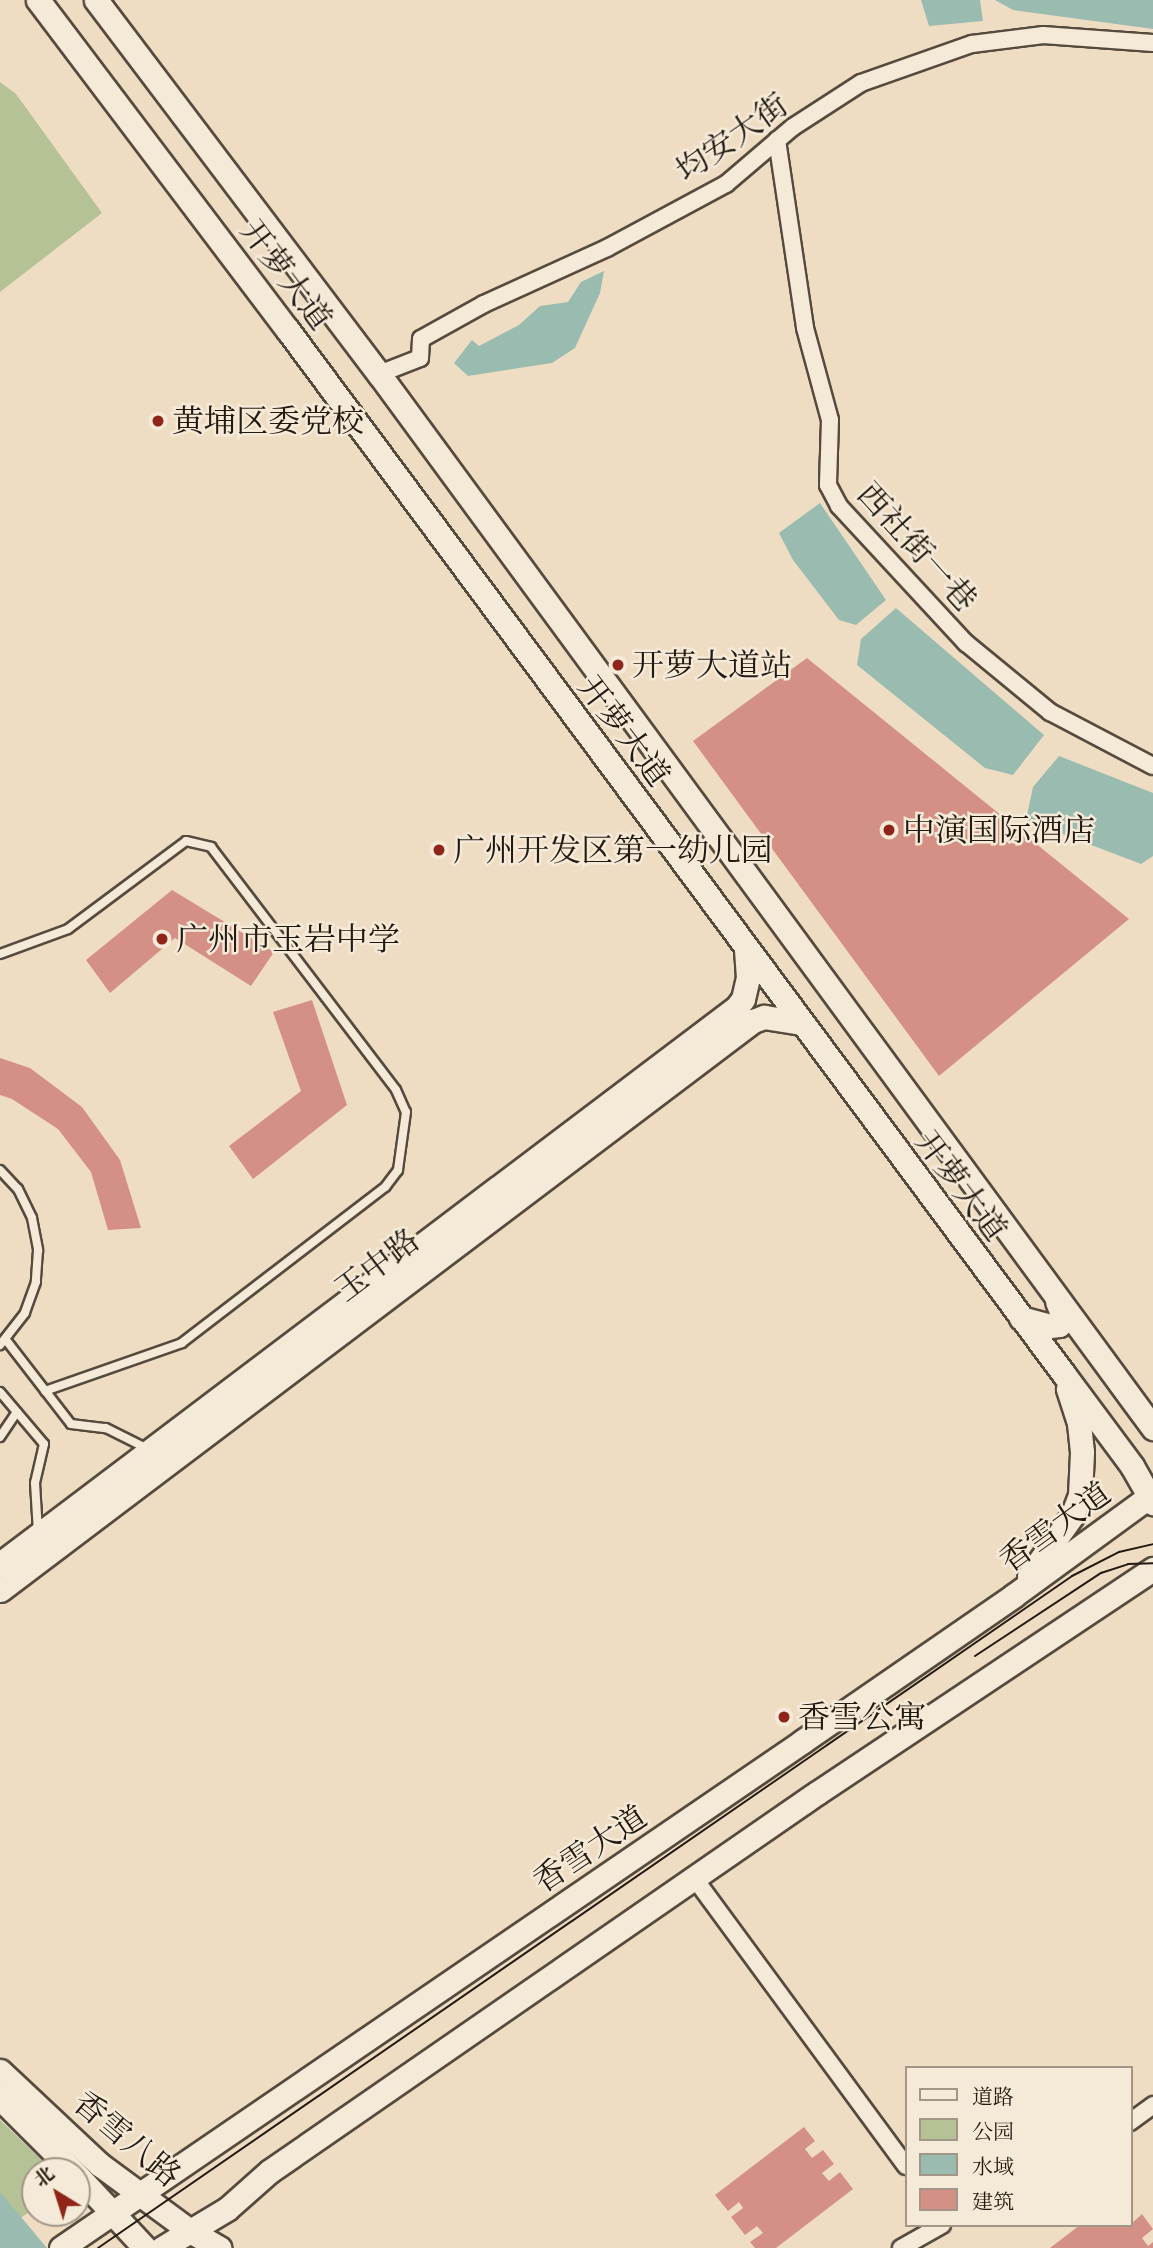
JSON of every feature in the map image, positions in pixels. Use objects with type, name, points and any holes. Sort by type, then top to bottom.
[{"type":"main road","name":"开萝大道","points":[[38,0],[279,318],[1132,1466],[1152,1498]]},
{"type":"main road","name":"开萝大道","points":[[96,0],[379,374],[1153,1428]]},
{"type":"main road","name":"玉中路","points":[[0,1564],[737,1007],[743,999],[748,978],[746,948]]},
{"type":"main road","name":"玉中路","points":[[0,1590],[753,1021],[764,1017],[802,1023]]},
{"type":"main road","points":[[1021,1318],[1050,1326],[1059,1325],[1063,1317],[1055,1297]]},
{"type":"main road","points":[[1013,1596],[1072,1517],[1080,1495],[1083,1452],[1079,1423],[1063,1373]]},
{"type":"main road","name":"香雪大道","points":[[63,2247],[1152,1498]]},
{"type":"main road","points":[[162,2248],[227,2209],[270,2171],[695,1878],[1153,1569]]},
{"type":"main road","points":[[1107,1599],[1153,1590]]},
{"type":"main road","name":"香雪八路","points":[[0,2071],[99,2164],[190,2231],[219,2248]]},
{"type":"main road","name":"香雪八路","points":[[0,2098],[59,2157]]},
{"type":"main road","name":"香雪八路","points":[[91,2190],[145,2248]]},
{"type":"street","name":"均安大街","points":[[379,374],[420,358],[421,339],[484,304],[607,248],[726,184],[777,140],[861,83],[972,44],[1043,35],[1153,43]]},
{"type":"street","name":"西社街一巷","points":[[777,140],[805,327],[830,420],[828,485],[839,506],[966,643],[1039,704],[1153,766]]},
{"type":"street","points":[[695,1878],[904,2163]]},
{"type":"street","points":[[1132,2121],[1153,2105]]},
{"type":"street","points":[[901,2248],[938,2227]]},
{"type":"lane","points":[[0,954],[68,929],[187,841],[211,847],[396,1090],[406,1112],[398,1170],[385,1187],[182,1343],[45,1391]]},
{"type":"lane","points":[[0,1170],[18,1189],[32,1218],[38,1250],[36,1282],[25,1313],[3,1343],[71,1424],[106,1427],[150,1451]]},
{"type":"lane","points":[[0,1392],[44,1444],[35,1483],[38,1535]]},
{"type":"lane","points":[[0,1437],[17,1412]]},
{"type":"green space","points":[[0,82],[16,94],[102,213],[0,292]]},
{"type":"green space","points":[[0,2120],[38,2157],[21,2157],[21,2218],[0,2232]]},
{"type":"water","points":[[921,0],[980,0],[983,21],[929,26]]},
{"type":"water","points":[[995,0],[1153,0],[1153,29],[1013,10]]},
{"type":"water","points":[[604,271],[600,293],[575,348],[552,363],[468,376],[454,363],[472,340],[479,346],[519,325],[540,306],[568,302],[581,282]]},
{"type":"water","points":[[820,503],[886,600],[856,625],[839,620],[793,560],[779,533]]},
{"type":"water","points":[[896,608],[1044,735],[1013,775],[985,768],[857,665],[861,639]]},
{"type":"water","points":[[1059,756],[1153,793],[1153,856],[1141,864],[1026,820],[1033,787]]},
{"type":"water","points":[[0,2192],[21,2217],[21,2227],[29,2227],[47,2248],[0,2248]]},
{"type":"building","name":"中演国际酒店","points":[[807,658],[1129,919],[939,1076],[693,741]]},
{"type":"building","points":[[172,890],[274,952],[251,986],[175,938],[110,993],[86,960]]},
{"type":"building","points":[[312,1000],[347,1105],[253,1179],[229,1146],[301,1091],[273,1012]]},
{"type":"building","points":[[0,1058],[30,1068],[82,1107],[120,1160],[141,1228],[108,1230],[91,1172],[58,1129],[12,1099],[0,1095]]},
{"type":"building","points":[[804,2127],[815,2141],[805,2149],[812,2158],[823,2150],[834,2164],[822,2173],[829,2181],[840,2172],[853,2189],[776,2248],[755,2248],[750,2242],[763,2233],[757,2226],[745,2235],[731,2217],[743,2208],[739,2202],[728,2211],[715,2195]]},
{"type":"building","points":[[1142,2214],[1153,2229],[1142,2238],[1148,2246],[1153,2242],[1153,2248],[1050,2248],[1077,2227],[1132,2227],[1132,2223]]},
{"type":"tram line","points":[[98,2248],[1072,1576],[1119,1552],[1153,1544]]},
{"type":"tram line","points":[[975,1656],[1101,1573],[1128,1564],[1153,1563]]},
{"type":"place","name":"黄埔区委党校","points":[[158,421]]},
{"type":"place","name":"开萝大道站","points":[[618,665]]},
{"type":"place","name":"中演国际酒店","points":[[889,830]]},
{"type":"place","name":"广州开发区第一幼儿园","points":[[439,850]]},
{"type":"place","name":"广州市玉岩中学","points":[[162,939]]},
{"type":"place","name":"香雪公寓","points":[[784,1717]]}]
